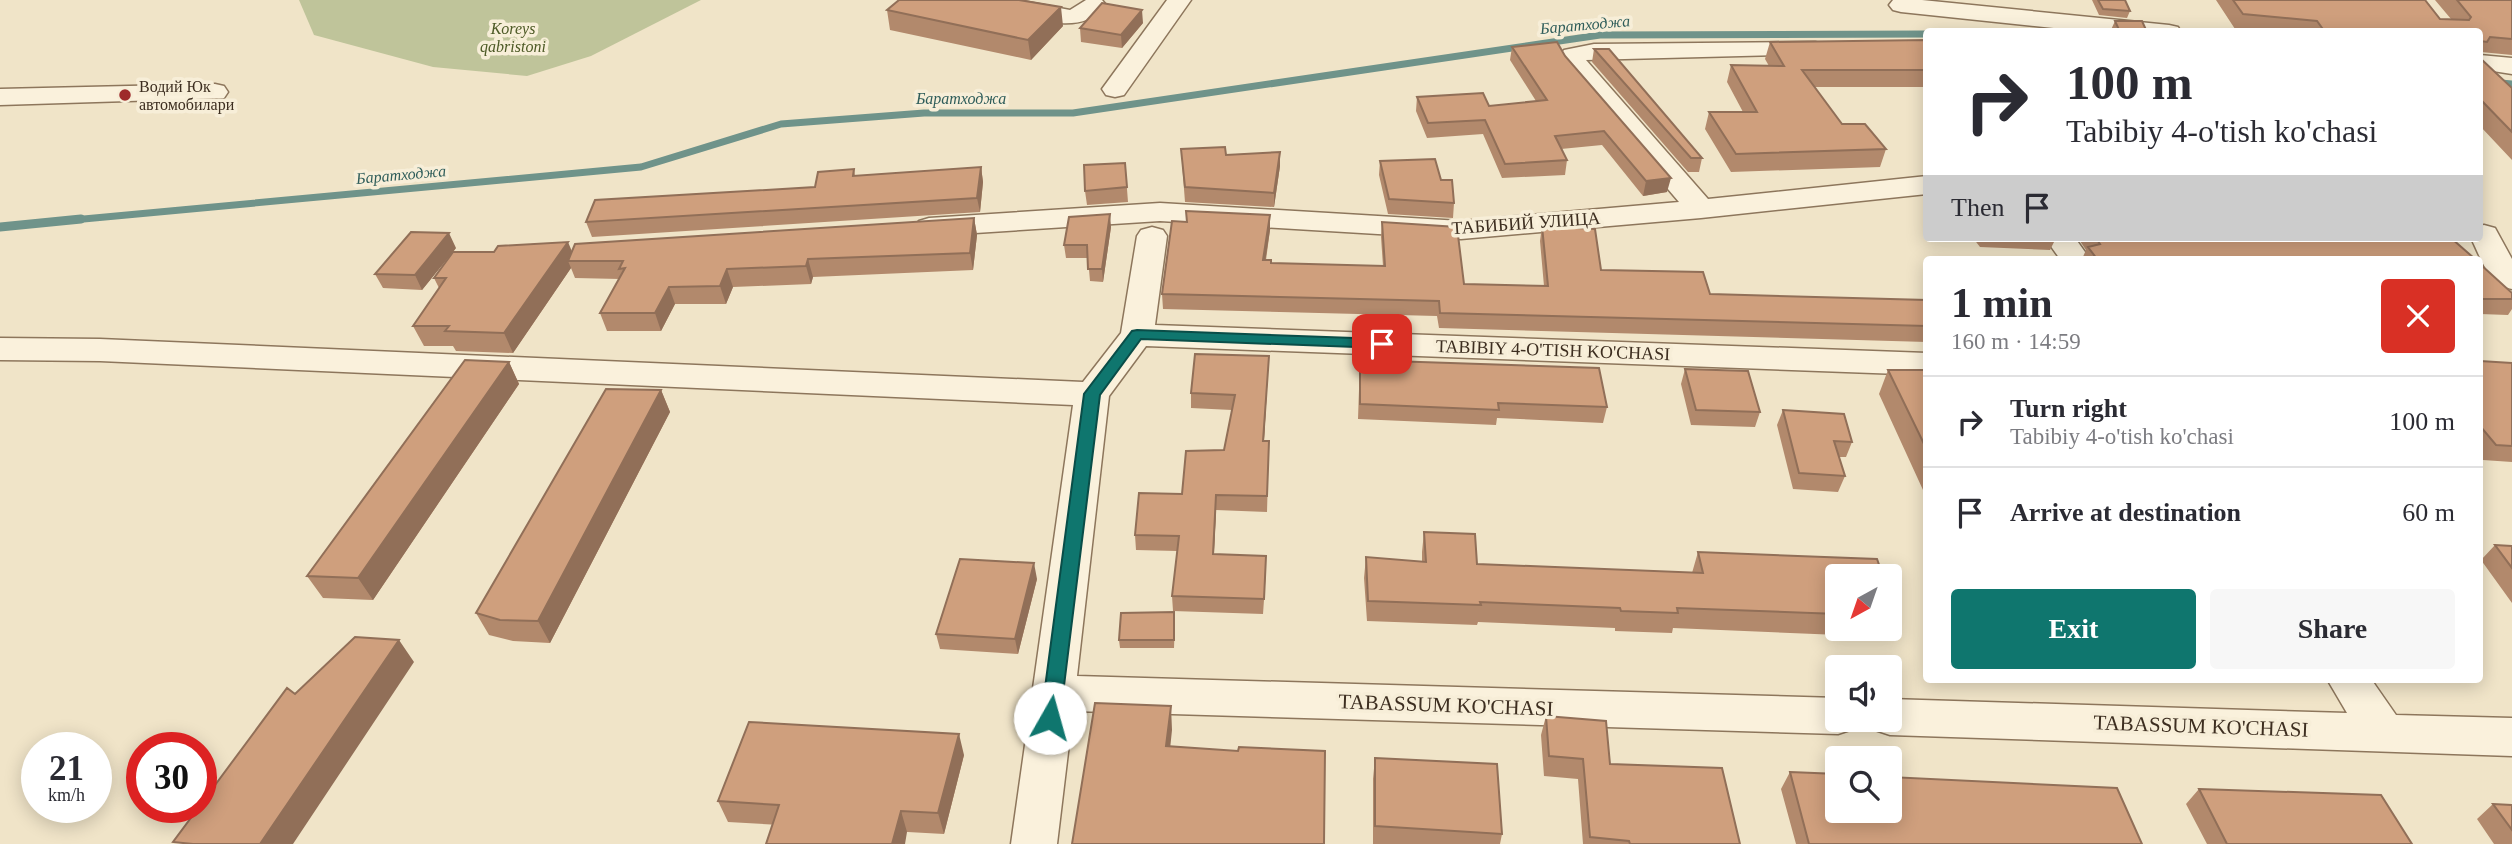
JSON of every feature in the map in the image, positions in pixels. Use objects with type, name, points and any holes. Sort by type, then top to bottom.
[{"type":"street","points":[[1012,6],[1070,17],[1082,15],[1104,4]]},
{"type":"street","points":[[1901,5],[2129,28]]},
{"type":"street","points":[[1115,89],[1163,10]]},
{"type":"street","points":[[1701,209],[1574,63],[1573,55],[1594,51],[1835,49]]},
{"type":"street","points":[[2483,62],[2512,66]]},
{"type":"street","points":[[0,97],[215,92]]},
{"type":"street","name":"ТАБИБИЙ УЛИЦА","points":[[897,229],[1160,212],[1461,230],[1701,209],[1923,185]]},
{"type":"street","points":[[1034,844],[1092,394],[1137,335],[1152,236]]},
{"type":"street","points":[[2492,236],[2498,274]]},
{"type":"street","points":[[2063,242],[2074,256]]},
{"type":"street","name":"TABIBIY 4-O'TISH KO'CHASI","points":[[1137,335],[1923,363]]},
{"type":"street","points":[[0,349],[100,350],[1092,394]]},
{"type":"street","points":[[2351,683],[2383,732]]},
{"type":"street","name":"TABASSUM KO'CHASI","points":[[1054,693],[1825,716]]},
{"type":"street","name":"TABASSUM KO'CHASI","points":[[1902,718],[2512,737]]},
{"type":"green space","name":"Koreys qabristoni","points":[[299,0],[701,0],[591,56],[527,76],[433,67],[314,35]]},
{"type":"building","points":[[899,0],[1019,0],[1061,7],[1028,40],[887,10]]},
{"type":"building","points":[[2098,0],[2125,0],[2130,11],[2103,9]]},
{"type":"building","points":[[2233,0],[2425,0],[2440,19],[2469,20],[2471,17],[2457,0],[2512,0],[2512,39],[2490,37],[2487,42],[2483,41],[2483,28],[2322,28],[2317,21],[2243,14]]},
{"type":"building","points":[[1102,3],[1142,10],[1121,35],[1080,28]]},
{"type":"building","points":[[2115,21],[2142,21],[2145,28],[2118,28]]},
{"type":"building","points":[[1923,40],[1923,70],[1802,70],[1842,124],[1865,124],[1886,149],[1736,154],[1709,112],[1757,112],[1731,65],[1784,66],[1770,42]]},
{"type":"building","points":[[1557,42],[1565,56],[1671,178],[1646,181],[1604,131],[1555,136],[1567,160],[1505,164],[1485,120],[1428,123],[1417,97],[1483,93],[1489,106],[1547,100],[1512,47]]},
{"type":"building","points":[[1594,49],[1609,49],[1702,158],[1691,158]]},
{"type":"building","points":[[2483,61],[2512,88],[2512,132],[2483,102]]},
{"type":"building","points":[[1225,147],[1226,155],[1280,152],[1274,193],[1185,187],[1181,149]]},
{"type":"building","points":[[1435,159],[1441,180],[1452,180],[1454,203],[1389,199],[1380,161]]},
{"type":"building","points":[[1125,163],[1127,187],[1085,191],[1084,165]]},
{"type":"building","points":[[981,167],[977,198],[586,222],[595,200],[815,187],[818,172],[854,169],[853,176]]},
{"type":"building","points":[[1186,211],[1270,215],[1263,260],[1271,260],[1271,263],[1385,266],[1382,222],[1457,227],[1464,284],[1548,286],[1542,226],[1595,229],[1601,270],[1703,272],[1710,294],[1923,300],[1923,326],[1440,313],[1439,301],[1162,294],[1172,221],[1187,222]]},
{"type":"building","points":[[1110,214],[1102,269],[1088,269],[1087,245],[1064,245],[1069,217]]},
{"type":"building","points":[[974,218],[970,253],[808,259],[806,266],[727,269],[720,286],[669,287],[655,313],[600,313],[625,268],[619,269],[623,261],[568,261],[575,244]]},
{"type":"building","points":[[411,232],[449,233],[415,275],[375,274]]},
{"type":"building","points":[[568,242],[504,333],[445,331],[449,326],[413,326],[446,278],[434,278],[453,252],[494,252],[498,246]]},
{"type":"building","points":[[2099,242],[2456,242],[2472,256],[2095,256],[2088,247],[2100,244]]},
{"type":"building","points":[[2483,267],[2512,293],[2512,299],[2483,299]]},
{"type":"building","points":[[1195,354],[1269,356],[1263,441],[1269,441],[1267,496],[1216,495],[1213,554],[1266,556],[1264,599],[1172,596],[1179,536],[1135,535],[1139,493],[1182,494],[1186,451],[1224,450],[1235,395],[1191,393]]},
{"type":"building","points":[[465,360],[509,362],[358,578],[307,576]]},
{"type":"building","points":[[1360,360],[1599,368],[1607,407],[1498,403],[1499,410],[1360,404]]},
{"type":"building","points":[[2483,361],[2512,363],[2512,446],[2496,445],[2483,430]]},
{"type":"building","points":[[1685,369],[1748,371],[1760,412],[1696,410]]},
{"type":"building","points":[[1888,370],[1923,370],[1923,442]]},
{"type":"building","points":[[606,389],[661,390],[538,621],[500,620],[476,613]]},
{"type":"building","points":[[1783,410],[1844,414],[1852,442],[1834,441],[1845,476],[1799,473]]},
{"type":"building","points":[[1424,532],[1475,534],[1477,564],[1703,573],[1698,552],[1877,559],[1879,564],[1825,564],[1825,614],[1677,608],[1678,613],[1480,602],[1481,605],[1368,601],[1366,557],[1426,562]]},
{"type":"building","points":[[2495,545],[2512,546],[2512,568]]},
{"type":"building","points":[[960,559],[1034,563],[1015,639],[936,634]]},
{"type":"building","points":[[1174,612],[1174,640],[1119,640],[1121,613]]},
{"type":"building","points":[[355,637],[399,640],[260,844],[173,842],[187,823],[217,823],[217,782],[287,688],[295,694]]},
{"type":"building","points":[[1095,703],[1171,706],[1166,746],[1238,751],[1239,747],[1325,751],[1324,844],[1072,844]]},
{"type":"building","points":[[1546,716],[1606,721],[1610,764],[1722,768],[1740,844],[1630,844],[1629,841],[1590,837],[1583,759],[1549,756]]},
{"type":"building","points":[[749,722],[959,734],[938,813],[901,811],[892,844],[766,844],[779,805],[718,801]]},
{"type":"building","points":[[1375,758],[1497,764],[1502,834],[1375,826]]},
{"type":"building","points":[[1790,772],[1825,773],[1825,823],[1902,823],[1902,778],[2117,788],[2142,844],[1809,844]]},
{"type":"building","points":[[2199,789],[2381,795],[2412,844],[2227,844]]},
{"type":"building","points":[[2493,804],[2512,805],[2512,830]]},
{"type":"waterway","name":"Баратходжа","points":[[62,221],[641,167],[781,124],[924,113],[1073,113],[1600,35],[1923,34]]},
{"type":"waterway","name":"Баратходжа","points":[[2483,81],[2512,84]]},
{"type":"waterway","name":"Баратходжа","points":[[0,227],[81,219]]},
{"type":"place","name":"Водий Юк автомобилари","points":[[125,95]]},
{"type":"route","points":[[1050,718],[1092,394],[1137,335],[1382,344]]}]
